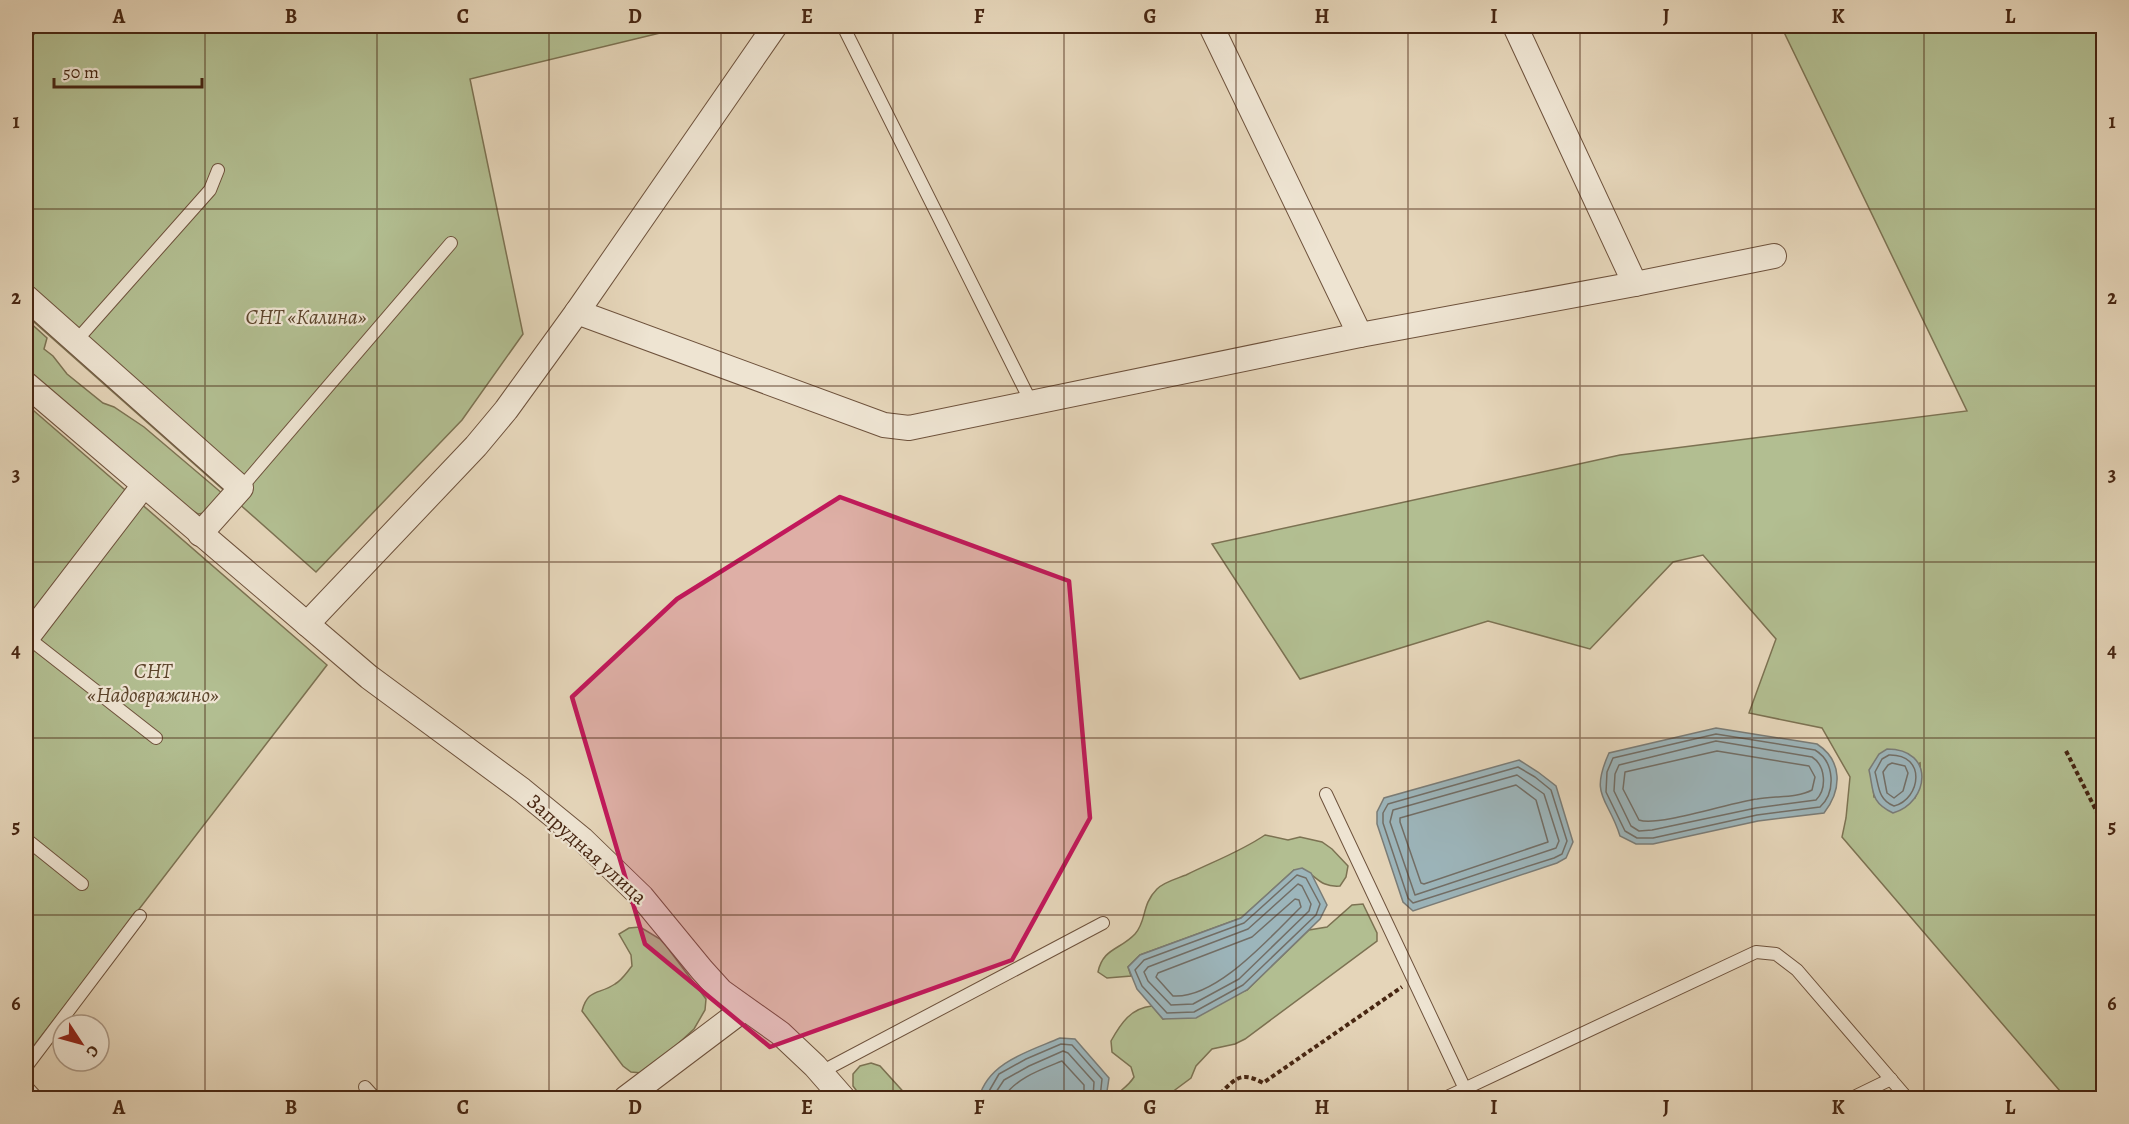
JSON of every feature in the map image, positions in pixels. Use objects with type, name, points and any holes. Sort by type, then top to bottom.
[{"type":"street","points":[[307,624],[476,446],[506,410],[577,312],[775,26]]},
{"type":"street","points":[[1211,26],[1360,335]]},
{"type":"street","points":[[1515,26],[1635,284]]},
{"type":"street","points":[[577,312],[884,425],[909,428],[1360,335],[1774,256]]},
{"type":"street","points":[[26,297],[241,488],[200,534]]},
{"type":"street","name":"Запрудная улица","points":[[26,384],[369,677],[522,790],[582,838],[642,897],[721,991],[780,1033],[821,1072],[843,1098]]},
{"type":"street","points":[[26,638],[144,486]]},
{"type":"street","points":[[626,1098],[744,1009]]},
{"type":"lane","points":[[26,34],[33,26]]},
{"type":"lane","points":[[843,26],[1031,402]]},
{"type":"lane","points":[[76,342],[210,190],[218,170]]},
{"type":"lane","points":[[241,488],[451,243]]},
{"type":"lane","points":[[26,638],[156,738]]},
{"type":"lane","points":[[1326,794],[1412,980],[1466,1089]]},
{"type":"lane","points":[[26,839],[82,884]]},
{"type":"lane","points":[[26,1066],[140,916]]},
{"type":"lane","points":[[821,1072],[1103,923]]},
{"type":"lane","points":[[1445,1098],[1756,952],[1776,954],[1797,970],[1907,1098]]},
{"type":"lane","points":[[1852,1098],[1891,1079]]},
{"type":"lane","points":[[26,1086],[37,1098]]},
{"type":"lane","points":[[365,1087],[375,1098]]},
{"type":"path","points":[[2066,751],[2103,826]]},
{"type":"path","points":[[1214,1098],[1230,1083],[1243,1076],[1263,1083],[1412,980]]},
{"type":"highlighted area","points":[[840,497],[1069,581],[1090,818],[1012,960],[770,1047],[645,944],[572,697],[677,599]]},
{"type":"green space","name":"СНТ «Калина»","points":[[26,26],[689,26],[470,79],[523,334],[462,420],[316,572],[26,315]]},
{"type":"green space","points":[[1781,26],[2103,26],[2103,1098],[2066,1098],[1842,837],[1850,777],[1822,728],[1749,713],[1776,639],[1703,555],[1673,562],[1590,649],[1488,621],[1300,679],[1212,544],[1620,455],[1967,411]],"holes":[[[1920,763],[1921,782],[1915,798],[1874,797],[1873,788]]]},
{"type":"green space","points":[[26,319],[47,338],[44,349],[53,356],[67,374],[103,403],[114,407],[144,427],[223,494],[210,512],[198,514],[188,508],[26,369]]},
{"type":"green space","name":"СНТ «Надовражино»","points":[[26,404],[327,665],[59,1013],[51,1013],[51,1024],[26,1056]]},
{"type":"green space","points":[[1265,835],[1288,840],[1300,837],[1322,842],[1348,866],[1346,877],[1340,886],[1331,886],[1306,872],[1294,870],[1241,918],[1140,955],[1128,967],[1131,976],[1107,978],[1098,972],[1104,958],[1139,929],[1148,901],[1160,887],[1236,852]]},
{"type":"green space","points":[[1363,904],[1377,933],[1377,941],[1245,1039],[1235,1044],[1212,1049],[1196,1066],[1191,1078],[1164,1098],[1113,1098],[1134,1077],[1131,1067],[1112,1052],[1111,1041],[1132,1013],[1152,1006],[1163,1019],[1247,990],[1309,930],[1327,927],[1352,905]]},
{"type":"green space","points":[[640,927],[660,939],[706,999],[705,1010],[694,1029],[642,1073],[631,1072],[623,1066],[582,1011],[591,995],[618,982],[632,966],[631,955],[619,934],[629,928]]},
{"type":"green space","points":[[871,1063],[880,1066],[909,1098],[862,1098],[853,1086],[853,1074],[860,1066]]},
{"type":"water","points":[[1716,728],[1817,744],[1826,751],[1835,767],[1837,786],[1824,813],[1758,821],[1653,844],[1636,844],[1620,836],[1602,796],[1601,779],[1609,753]]},
{"type":"water","points":[[1887,749],[1903,751],[1914,758],[1920,767],[1922,777],[1920,788],[1914,799],[1893,813],[1880,805],[1874,796],[1869,770],[1879,754]]},
{"type":"water","points":[[1519,760],[1556,786],[1573,842],[1566,858],[1413,911],[1403,902],[1377,824],[1377,812],[1384,798]]},
{"type":"water","points":[[1302,868],[1311,873],[1327,905],[1320,919],[1247,990],[1196,1018],[1163,1019],[1137,989],[1128,967],[1140,955],[1241,918],[1294,870]]},
{"type":"water","points":[[1060,1038],[1075,1039],[1109,1078],[1106,1098],[979,1098],[991,1075],[1001,1067],[1024,1053]]}]
